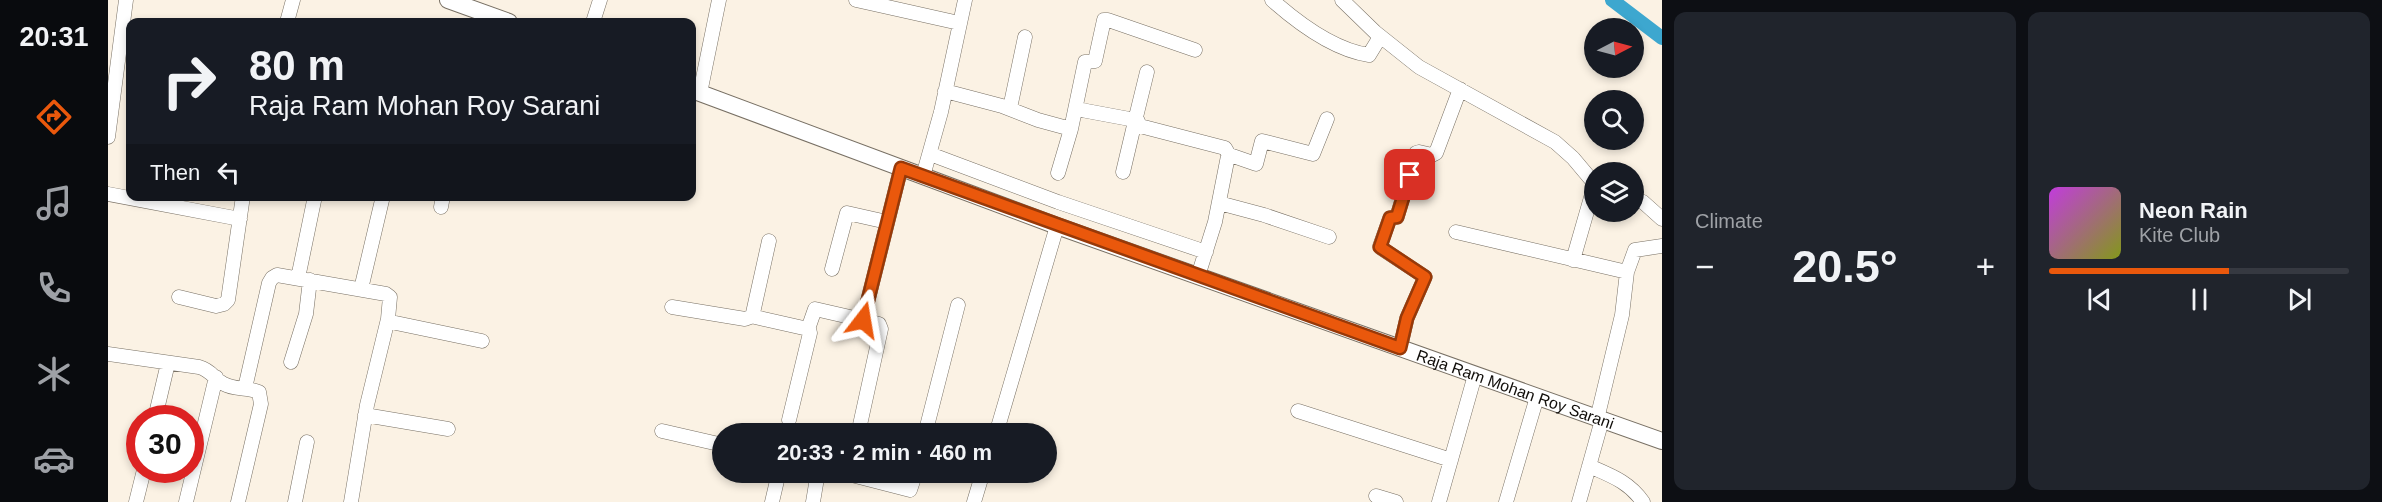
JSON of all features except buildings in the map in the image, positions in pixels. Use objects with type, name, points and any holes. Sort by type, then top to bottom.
[{"type":"street","points":[[108,137],[126,0]]},
{"type":"street","points":[[287,18],[293,0]]},
{"type":"street","points":[[594,18],[600,0]]},
{"type":"street","points":[[696,92],[718,0]]},
{"type":"street","points":[[856,0],[959,23]]},
{"type":"street","points":[[923,176],[945,91],[964,0]]},
{"type":"street","points":[[1272,0],[1288,14],[1348,50],[1370,56],[1380,37]]},
{"type":"street","points":[[1342,0],[1380,37],[1419,67],[1555,142],[1573,158],[1584,172]]},
{"type":"street","points":[[458,2],[484,18]]},
{"type":"street","points":[[1058,173],[1076,109],[1085,62],[1095,61],[1104,20],[1195,50]]},
{"type":"street","points":[[1010,108],[1025,37]]},
{"type":"street","points":[[1123,172],[1148,72]]},
{"type":"street","points":[[1400,348],[1407,318],[1425,277],[1380,246],[1390,218],[1397,217],[1416,153],[1432,155],[1436,153],[1460,89]]},
{"type":"street","points":[[945,91],[1010,108],[1038,120],[1071,129]]},
{"type":"street","name":"Raja Ram Mohan Roy Sarani","points":[[696,92],[1057,226],[1662,441]]},
{"type":"street","points":[[1076,109],[1136,119]]},
{"type":"street","points":[[1136,119],[1137,123],[1144,128],[1225,148],[1229,155],[1219,204],[1198,276]]},
{"type":"street","points":[[1229,155],[1256,164],[1262,141],[1313,154],[1327,119]]},
{"type":"street","points":[[930,153],[1058,202],[1206,252]]},
{"type":"street","points":[[863,320],[901,168]]},
{"type":"street","points":[[108,194],[126,196]]},
{"type":"street","points":[[179,297],[216,306],[228,300],[242,201]]},
{"type":"street","points":[[291,362],[306,314],[304,279],[314,201]]},
{"type":"street","points":[[361,289],[382,201]]},
{"type":"street","points":[[180,202],[240,219]]},
{"type":"street","points":[[1644,203],[1662,219]]},
{"type":"street","points":[[1219,204],[1264,215],[1329,237]]},
{"type":"street","points":[[832,269],[847,213],[887,222]]},
{"type":"street","points":[[1573,260],[1584,221]]},
{"type":"street","points":[[999,423],[1057,226]]},
{"type":"street","points":[[1456,232],[1627,272]]},
{"type":"street","points":[[753,316],[769,241]]},
{"type":"street","points":[[1579,502],[1600,420],[1622,315],[1627,272],[1635,250],[1662,246]]},
{"type":"street","points":[[245,388],[272,278],[277,275],[304,279],[386,294],[390,297],[388,319],[365,415],[351,502]]},
{"type":"street","points":[[928,423],[958,305]]},
{"type":"street","points":[[672,307],[745,319],[753,316],[809,329]]},
{"type":"street","points":[[789,420],[815,309],[879,324],[881,329],[860,423]]},
{"type":"street","points":[[388,319],[391,322],[482,341]]},
{"type":"street","points":[[108,354],[207,370],[227,386],[259,392],[261,404],[238,502]]},
{"type":"street","points":[[158,405],[168,363]]},
{"type":"street","points":[[1439,502],[1475,375]]},
{"type":"street","points":[[186,502],[216,377]]},
{"type":"street","points":[[1506,502],[1538,397]]},
{"type":"street","points":[[1298,411],[1451,460]]},
{"type":"street","points":[[365,415],[448,429]]},
{"type":"street","points":[[662,431],[712,442]]},
{"type":"street","points":[[295,502],[307,442]]},
{"type":"street","points":[[1589,466],[1623,481],[1643,502]]},
{"type":"street","points":[[136,502],[141,483]]},
{"type":"street","points":[[772,502],[776,483]]},
{"type":"street","points":[[813,502],[816,483]]},
{"type":"street","points":[[884,483],[910,490],[912,483]]},
{"type":"street","points":[[974,502],[980,483]]},
{"type":"street","points":[[1376,496],[1396,502]]},
{"type":"waterway","points":[[1612,0],[1662,38]]},
{"type":"route","points":[[863,320],[901,168],[1400,348],[1407,318],[1425,277],[1380,247],[1390,218],[1396,219],[1397,217],[1410,175]]}]
